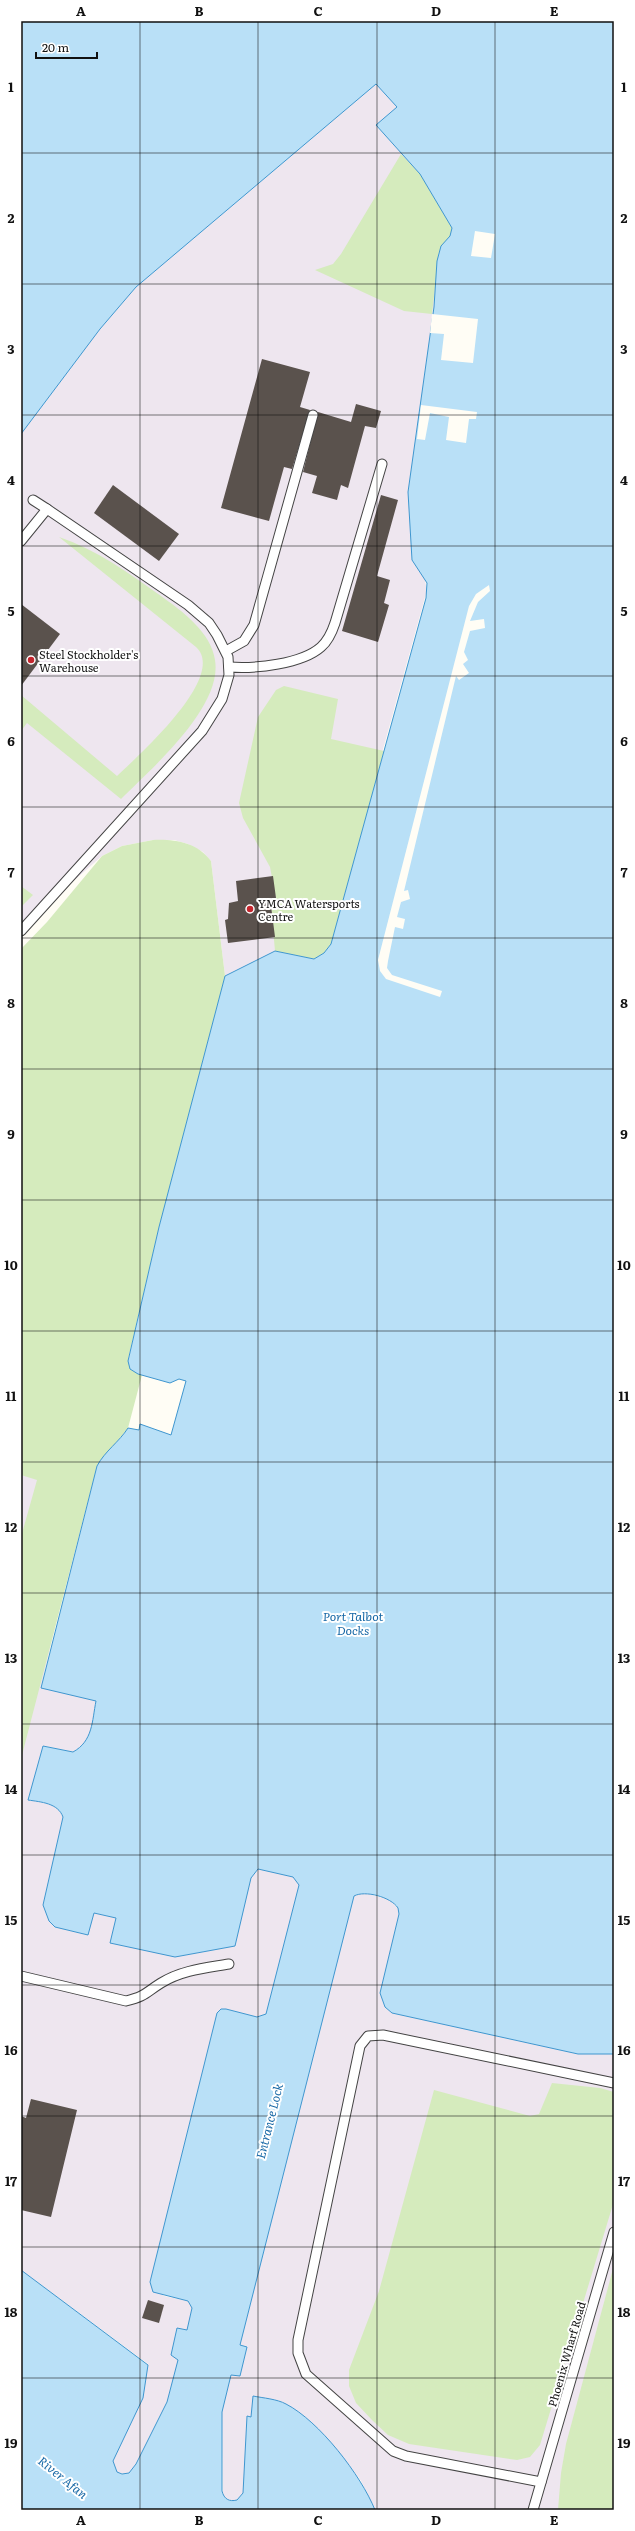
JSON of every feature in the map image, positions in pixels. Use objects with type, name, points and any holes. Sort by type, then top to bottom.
[{"type":"lane","points":[[226,651],[244,642],[254,625],[313,415]]},
{"type":"lane","points":[[230,667],[253,667],[289,661],[312,653],[326,642],[335,623],[382,464]]},
{"type":"lane","points":[[21,931],[202,731],[222,699],[230,667],[226,651],[209,623],[188,605],[33,500]]},
{"type":"lane","points":[[21,541],[46,509]]},
{"type":"lane","points":[[21,1976],[126,2001],[143,1997],[161,1983],[186,1971],[229,1964]]},
{"type":"lane","points":[[541,2482],[406,2456],[393,2451],[306,2374],[298,2353],[298,2340],[360,2046],[368,2036],[383,2035],[614,2083]]},
{"type":"lane","name":"Phoenix Wharf Road","points":[[533,2510],[614,2232]]},
{"type":"shaded area","points":[[376,84],[398,107],[376,125],[420,174],[437,261],[434,307],[408,492],[412,560],[424,576],[427,590],[340,905],[275,952],[225,976],[211,861],[203,852],[188,844],[174,840],[153,840],[122,846],[102,856],[44,907],[21,931],[21,434],[100,329],[136,287]]},
{"type":"shaded area","points":[[21,1412],[100,1434],[41,1687],[96,1701],[90,1735],[86,1742],[74,1752],[44,1746],[28,1799],[52,1805],[61,1811],[63,1817],[43,1905],[55,1927],[87,1935],[94,1913],[116,1918],[111,1943],[181,1956],[235,1946],[251,1878],[258,1869],[293,1877],[299,1885],[266,2014],[257,2017],[226,2009],[221,2009],[217,2013],[150,2282],[164,2296],[188,2301],[192,2308],[187,2331],[177,2329],[178,2360],[167,2402],[132,2471],[126,2474],[117,2472],[113,2461],[143,2398],[148,2364],[21,2270]]},
{"type":"shaded area","points":[[365,1893],[390,1900],[398,1908],[399,1914],[380,1993],[385,2007],[392,2013],[578,2054],[614,2054],[614,2510],[375,2510],[361,2481],[350,2466],[284,2403],[254,2396],[251,2417],[247,2416],[243,2493],[240,2498],[234,2501],[227,2499],[223,2495],[222,2412],[231,2374],[240,2376],[247,2347],[240,2345],[352,1900],[354,1896]]},
{"type":"green space","points":[[401,154],[420,174],[452,228],[450,236],[439,252],[432,314],[404,311],[315,270],[333,264],[341,254]]},
{"type":"green space","points":[[59,537],[100,555],[178,608],[202,631],[208,640],[215,660],[214,678],[208,697],[197,717],[166,754],[121,799],[27,723],[21,731],[21,695],[117,776],[160,734],[191,695],[200,677],[203,660],[196,647]]},
{"type":"green space","points":[[284,686],[338,699],[331,739],[384,751],[331,944],[324,953],[314,959],[275,951],[271,906],[277,904],[270,867],[243,818],[239,803],[258,717],[276,690]]},
{"type":"green space","points":[[153,840],[169,840],[185,843],[199,850],[211,861],[225,976],[159,1227],[129,1355],[128,1361],[138,1374],[142,1375],[128,1428],[97,1466],[21,1759],[21,1537],[37,1480],[21,1475],[21,949],[47,922],[102,856],[122,846]]},
{"type":"green space","points":[[21,886],[33,895],[21,907]]},
{"type":"green space","points":[[552,2083],[600,2088],[614,2092],[614,2201],[540,2445],[530,2457],[517,2460],[409,2444],[388,2435],[356,2403],[349,2386],[349,2370],[379,2291],[434,2090],[530,2116],[539,2114]]},
{"type":"green space","points":[[614,2265],[614,2510],[558,2510],[561,2473],[566,2444]]},
{"type":"water","name":"Port Talbot Docks","points":[[21,21],[614,21],[614,2054],[578,2054],[392,2013],[385,2007],[380,1993],[399,1914],[398,1908],[390,1901],[371,1894],[359,1894],[354,1896],[240,2345],[247,2347],[240,2376],[231,2375],[222,2412],[222,2491],[226,2498],[232,2501],[237,2500],[243,2493],[247,2416],[251,2417],[253,2396],[282,2402],[299,2412],[312,2423],[338,2450],[360,2481],[375,2510],[21,2510],[21,2270],[148,2365],[143,2398],[113,2461],[117,2472],[122,2474],[129,2473],[136,2464],[167,2402],[178,2360],[171,2355],[177,2328],[187,2330],[192,2308],[188,2301],[153,2292],[150,2282],[217,2013],[221,2009],[226,2009],[257,2017],[266,2014],[299,1885],[293,1877],[258,1869],[251,1878],[235,1946],[175,1957],[110,1943],[116,1918],[94,1913],[88,1935],[55,1927],[49,1921],[43,1905],[63,1817],[61,1812],[53,1806],[28,1800],[43,1746],[73,1752],[80,1747],[88,1736],[92,1723],[96,1701],[41,1688],[97,1466],[128,1428],[139,1430],[140,1424],[171,1435],[186,1381],[179,1379],[170,1383],[138,1374],[130,1369],[128,1361],[159,1227],[225,976],[275,951],[314,959],[324,953],[331,944],[426,598],[427,583],[412,560],[408,492],[434,307],[437,261],[441,246],[450,236],[452,228],[420,174],[376,125],[397,107],[376,84],[136,287],[100,329],[21,434]]},
{"type":"pier","points":[[475,231],[495,234],[491,258],[471,256]]},
{"type":"pier","points":[[432,314],[478,319],[473,363],[441,360],[444,334],[430,333]]},
{"type":"pier","points":[[421,405],[477,412],[476,419],[469,419],[466,443],[446,440],[449,417],[430,413],[425,440],[417,439]]},
{"type":"pier","points":[[489,585],[490,591],[478,602],[470,621],[484,619],[485,628],[470,631],[464,652],[468,660],[463,664],[469,673],[459,680],[456,676],[404,891],[408,890],[410,899],[401,902],[397,917],[405,919],[403,929],[395,927],[387,968],[392,975],[442,991],[440,997],[386,979],[380,971],[378,960],[469,606],[476,594]]},
{"type":"building","points":[[262,359],[310,372],[300,407],[310,410],[292,469],[284,467],[269,521],[221,508]]},
{"type":"building","points":[[356,404],[381,411],[376,428],[365,426],[348,488],[341,485],[337,500],[312,493],[317,476],[303,472],[318,412],[351,422]]},
{"type":"building","points":[[113,485],[179,534],[159,561],[94,513]]},
{"type":"building","points":[[381,495],[398,500],[377,576],[390,580],[384,603],[389,605],[378,642],[342,631]]},
{"type":"building","name":"Steel Stockholder's Warehouse","points":[[21,604],[60,634],[21,686]]},
{"type":"building","name":"YMCA Watersports Centre","points":[[273,876],[276,898],[270,898],[275,937],[228,943],[225,920],[228,919],[229,903],[238,901],[236,881]]},
{"type":"building","points":[[31,2099],[77,2110],[51,2217],[21,2210],[21,2116],[26,2118]]},
{"type":"building","points":[[148,2300],[164,2305],[159,2323],[142,2318]]},
{"type":"place","name":"Steel Stockholder's Warehouse","points":[[31,660]]},
{"type":"place","name":"YMCA Watersports Centre","points":[[250,909]]},
{"type":"water label","name":"Entrance Lock","points":[[269,2121]]},
{"type":"water label","name":"River Afan","points":[[63,2477]]}]
